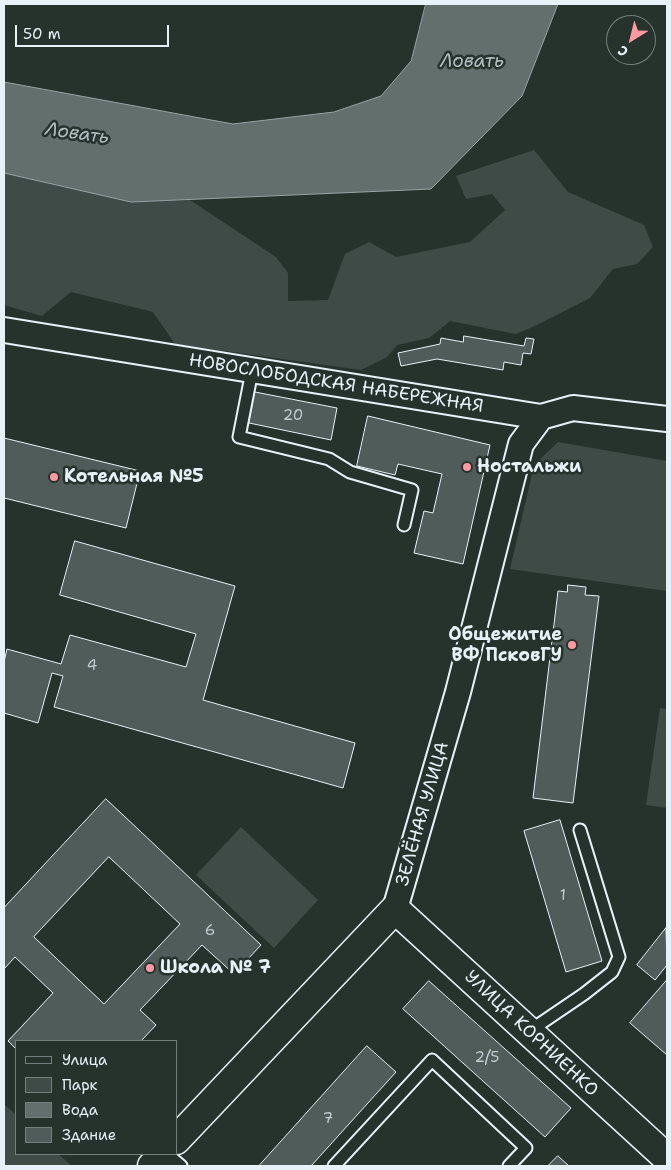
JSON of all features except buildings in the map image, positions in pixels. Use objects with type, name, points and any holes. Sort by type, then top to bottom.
[{"type":"street","name":"НОВОСЛОБОДСКАЯ НАБЕРЕЖНАЯ","points":[[4,330],[541,417],[573,408],[667,419]]},
{"type":"street","name":"ЗЕЛЁНАЯ УЛИЦА","points":[[178,1138],[395,909],[458,692],[521,444],[541,417]]},
{"type":"street","name":"УЛИЦА КОРНИЕНКО","points":[[395,909],[667,1158]]},
{"type":"street","points":[[152,1166],[164,1155]]},
{"type":"lane","points":[[252,370],[239,437],[329,460],[350,472],[412,490],[404,525]]},
{"type":"lane","points":[[528,1032],[584,994],[612,972],[620,957],[580,830]]},
{"type":"lane","points":[[334,1166],[432,1060],[526,1148],[509,1166]]},
{"type":"lane","points":[[166,1155],[181,1166]]},
{"type":"green space","points":[[534,150],[568,192],[644,225],[653,247],[637,264],[613,269],[590,298],[516,334],[450,321],[429,338],[397,345],[387,357],[361,370],[175,344],[153,312],[71,292],[42,316],[4,305],[4,173],[131,202],[190,200],[276,257],[288,273],[288,301],[328,300],[345,254],[369,242],[396,257],[470,242],[505,210],[492,194],[466,199],[456,176]]},
{"type":"green space","points":[[558,442],[667,461],[667,591],[510,569],[534,465]]},
{"type":"green space","points":[[660,708],[667,709],[667,808],[646,805]]},
{"type":"green space","points":[[241,827],[318,900],[274,948],[196,875]]},
{"type":"green space","points":[[4,1104],[15,1114],[15,1155],[59,1155],[72,1166],[4,1166]]},
{"type":"water","name":"Ловать","points":[[426,4],[558,4],[522,96],[431,189],[131,202],[4,173],[4,82],[233,124],[334,112],[381,96],[411,61]]},
{"type":"place","name":"Ностальжи","points":[[467,467]]},
{"type":"place","name":"Котельная №5","points":[[54,477]]},
{"type":"place","name":"Общежитие ВФ ПсковГУ","points":[[572,645]]},
{"type":"place","name":"Школа № 7","points":[[150,968]]}]
